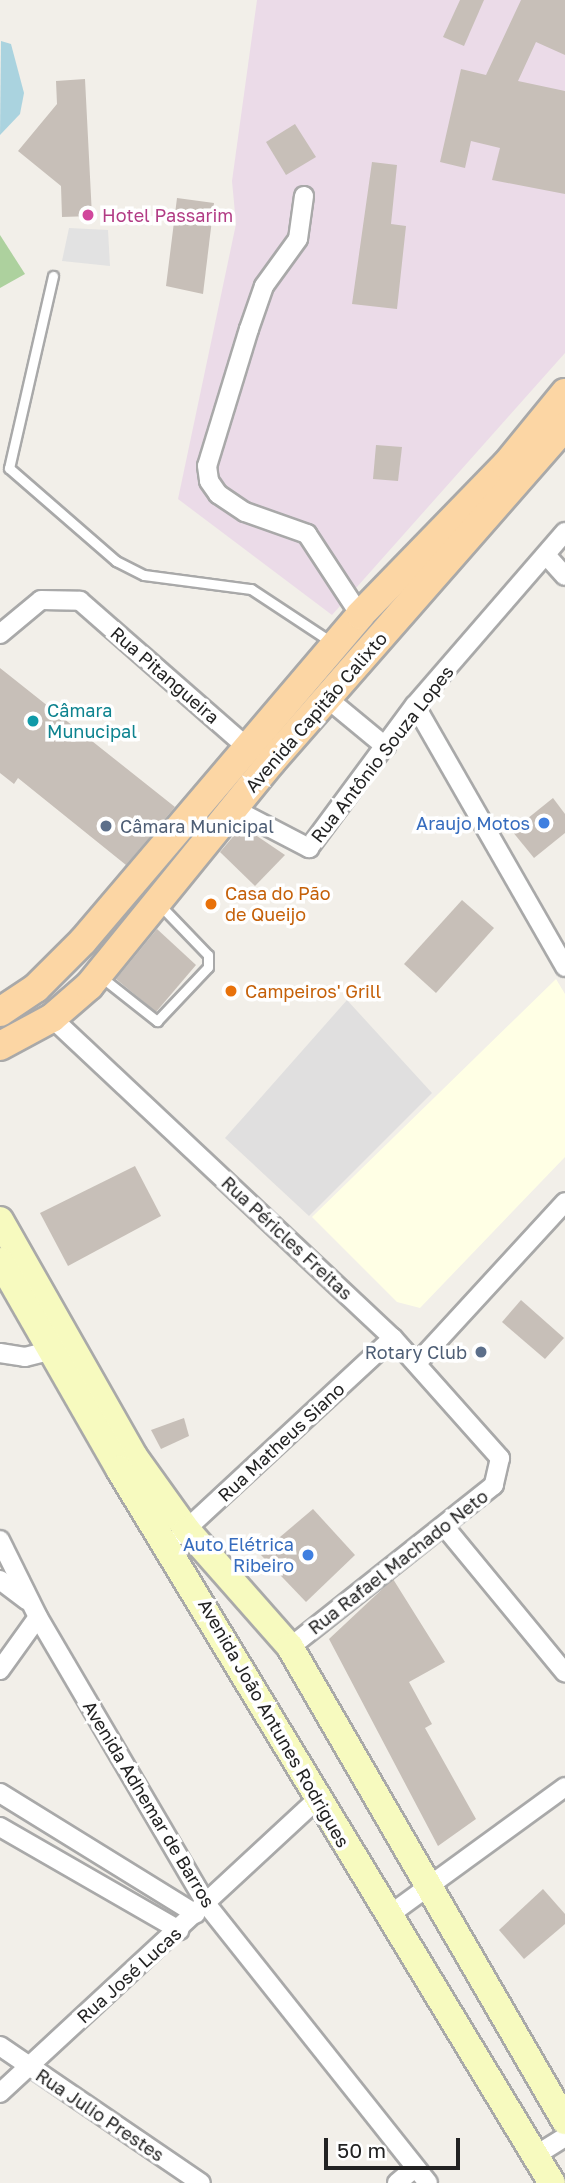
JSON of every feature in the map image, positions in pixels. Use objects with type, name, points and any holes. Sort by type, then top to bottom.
[{"type":"main road","name":"Avenida Capitão Calixto","points":[[0,1012],[67,959],[337,646],[360,615],[506,465],[565,393]]},
{"type":"main road","name":"Avenida Capitão Calixto","points":[[0,1046],[52,1018],[98,975],[234,809],[565,426]]},
{"type":"street","points":[[304,196],[298,239],[264,286],[248,329],[207,466],[209,481],[218,494],[245,512],[307,534],[360,615]]},
{"type":"street","name":"Rua Antônio Souza Lopes","points":[[234,809],[309,848],[415,705],[565,532]]},
{"type":"street","points":[[546,555],[565,576]]},
{"type":"street","name":"Rua Pitangueira","points":[[0,634],[41,600],[80,601],[249,749]]},
{"type":"street","points":[[328,699],[386,747]]},
{"type":"street","points":[[415,705],[565,967]]},
{"type":"street","name":"Rua Péricles Freitas","points":[[52,1018],[418,1362],[500,1458],[501,1472]]},
{"type":"street","points":[[418,1362],[565,1202]]},
{"type":"street","name":"Avenida João Antunes Rodrigues","points":[[0,1220],[60,1348]]},
{"type":"street","name":"Avenida João Antunes Rodrigues","points":[[0,1261],[60,1348],[177,1537],[318,1798],[533,2157],[552,2183]]},
{"type":"street","name":"Rua Matheus Siano","points":[[177,1537],[393,1338]]},
{"type":"street","points":[[0,1353],[25,1357],[60,1348]]},
{"type":"street","name":"Rua Rafael Machado Neto","points":[[290,1647],[494,1485],[501,1472]]},
{"type":"street","points":[[444,1525],[565,1673]]},
{"type":"street","name":"Avenida João Antunes Rodrigues","points":[[177,1537],[290,1647],[565,2121]]},
{"type":"street","name":"Avenida Adhemar de Barros","points":[[0,1540],[34,1609],[202,1910],[428,2183]]},
{"type":"street","points":[[0,1580],[34,1609],[0,1670]]},
{"type":"street","name":"Avenida Adhemar de Barros","points":[[0,1793],[202,1910]]},
{"type":"street","points":[[388,1916],[432,1888],[563,1794]]},
{"type":"street","name":"Rua José Lucas","points":[[0,2093],[202,1910],[318,1798]]},
{"type":"street","points":[[0,1827],[179,1930]]},
{"type":"street","name":"Rua Julio Prestes","points":[[0,2046],[201,2183]]},
{"type":"street","points":[[533,2157],[565,2137]]},
{"type":"street","points":[[397,2183],[415,2168]]},
{"type":"lane","points":[[52,276],[9,468],[117,561],[144,575],[251,589],[306,621],[337,646]]},
{"type":"lane","points":[[98,975],[157,1021],[208,967],[208,955],[157,902]]},
{"type":"shaded area","points":[[257,0],[565,0],[565,353],[332,615],[178,499],[236,224],[232,181]]},
{"type":"shaded area","points":[[69,228],[108,230],[110,266],[62,261]]},
{"type":"shaded area","points":[[556,979],[565,994],[565,1157],[420,1308],[397,1302],[312,1217]]},
{"type":"shaded area","points":[[347,1000],[432,1093],[309,1216],[225,1138]]},
{"type":"green space","points":[[0,235],[25,274],[0,288]]},
{"type":"water","points":[[1,41],[11,44],[24,93],[20,114],[0,135]]},
{"type":"building","points":[[460,0],[484,0],[464,46],[443,37]]},
{"type":"building","points":[[521,0],[565,0],[565,55],[536,42],[518,81],[565,91],[565,194],[492,180],[500,148],[471,141],[465,168],[440,162],[461,69],[486,75]]},
{"type":"building","points":[[85,79],[92,216],[62,217],[61,186],[18,151],[57,104],[56,81]]},
{"type":"building","points":[[295,124],[316,157],[286,175],[266,142]]},
{"type":"building","points":[[372,162],[397,165],[391,224],[406,226],[397,309],[352,304]]},
{"type":"building","points":[[177,198],[214,203],[203,294],[166,286]]},
{"type":"building","points":[[376,445],[402,447],[398,481],[373,479]]},
{"type":"building","name":"Câmara Munucipal","points":[[0,668],[175,807],[126,865],[18,778],[14,784],[0,773]]},
{"type":"building","name":"Araujo Motos","points":[[553,798],[565,814],[565,833],[534,858],[512,831]]},
{"type":"building","points":[[242,826],[285,855],[255,886],[220,852]]},
{"type":"building","points":[[462,900],[494,928],[436,993],[404,964]]},
{"type":"building","points":[[157,929],[196,965],[156,1012],[116,979]]},
{"type":"building","points":[[135,1166],[161,1216],[68,1266],[40,1213]]},
{"type":"building","points":[[521,1300],[564,1338],[545,1359],[502,1322]]},
{"type":"building","points":[[184,1418],[189,1436],[161,1449],[151,1430]]},
{"type":"building","name":"Auto Elétrica Ribeiro","points":[[313,1509],[355,1555],[306,1602],[260,1554]]},
{"type":"building","points":[[393,1579],[445,1662],[409,1682],[432,1724],[425,1728],[476,1819],[438,1846],[329,1639]]},
{"type":"building","points":[[543,1889],[565,1914],[565,1924],[524,1959],[499,1930]]},
{"type":"place","name":"Hotel Passarim","points":[[88,215]]},
{"type":"place","name":"Câmara Munucipal","points":[[33,721]]},
{"type":"place","name":"Araujo Motos","points":[[544,823]]},
{"type":"place","name":"Câmara Municipal","points":[[106,826]]},
{"type":"place","name":"Casa do Pão de Queijo","points":[[211,904]]},
{"type":"place","name":"Campeiros' Grill","points":[[231,991]]},
{"type":"place","name":"Rotary Club","points":[[481,1352]]},
{"type":"place","name":"Auto Elétrica Ribeiro","points":[[308,1555]]}]
